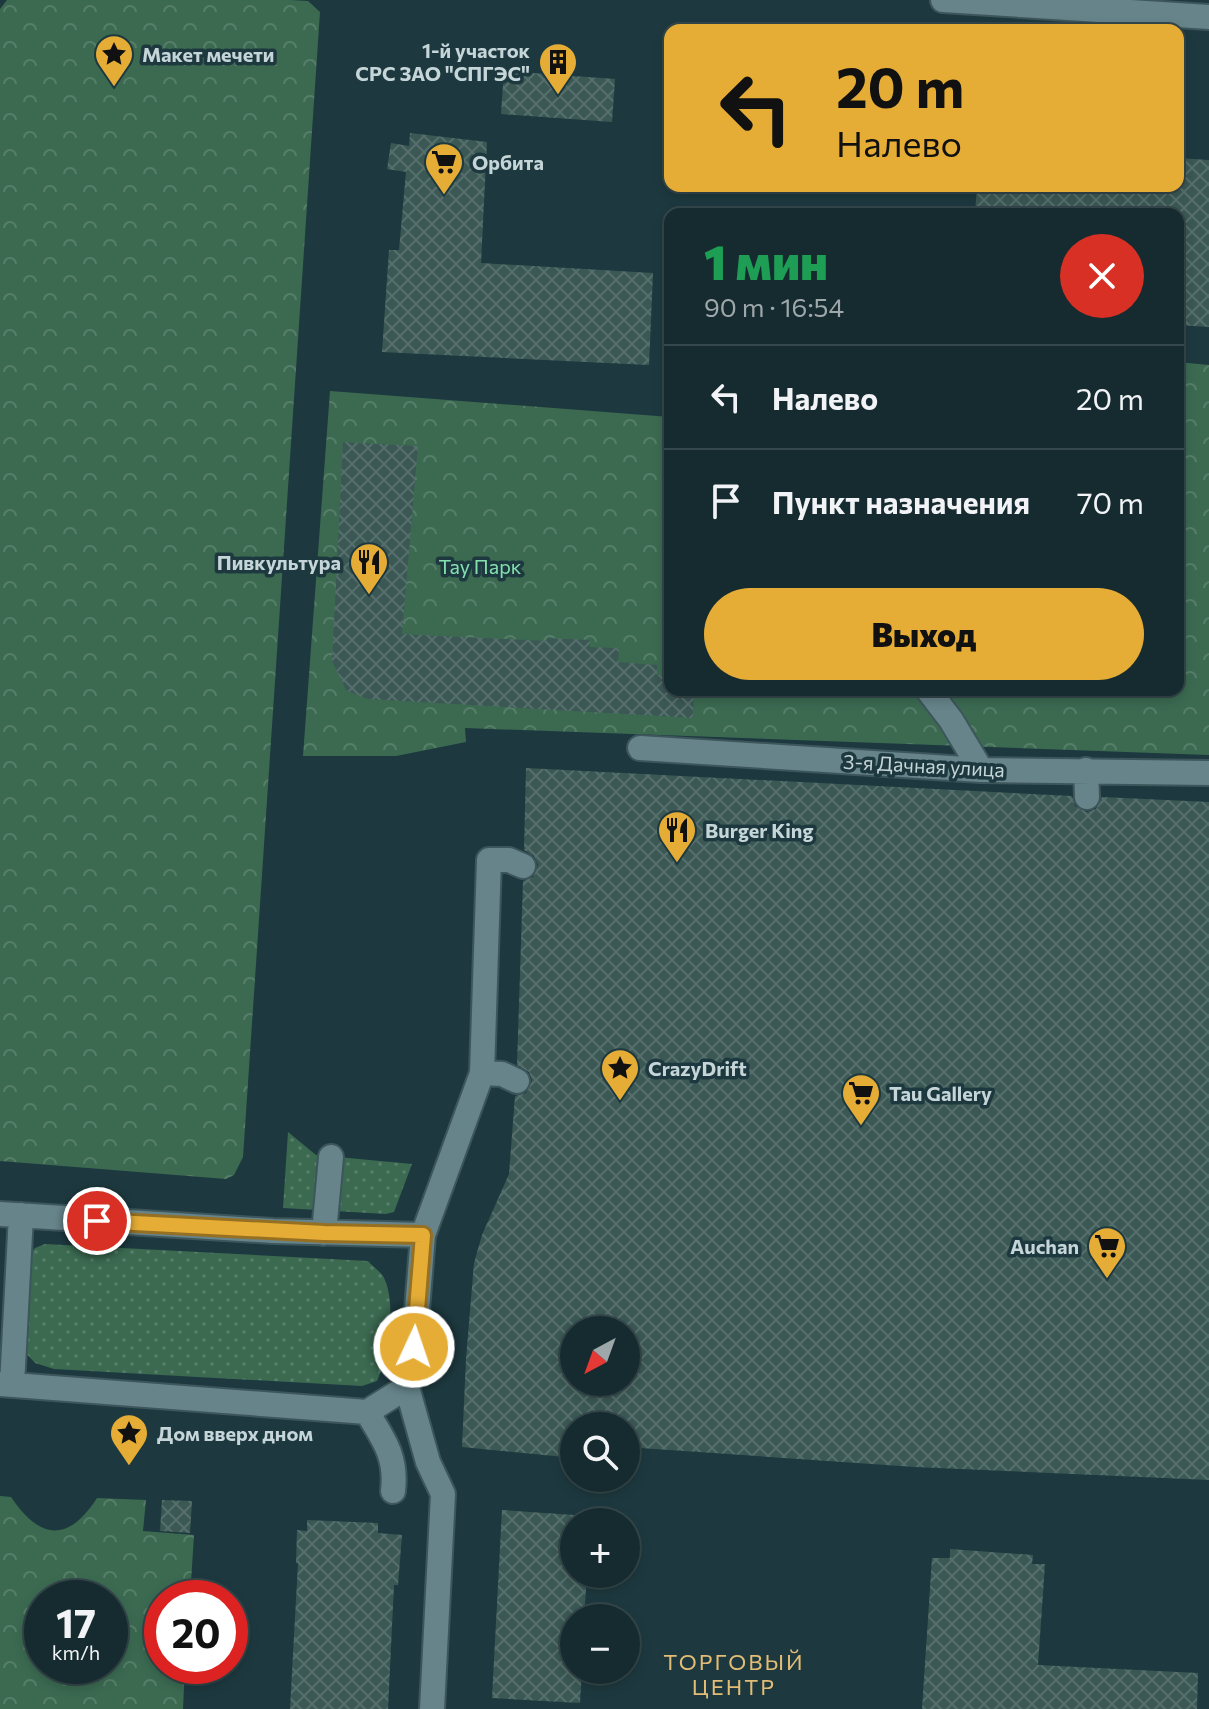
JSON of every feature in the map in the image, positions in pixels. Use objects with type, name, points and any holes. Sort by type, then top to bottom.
[{"type":"street","points":[[943,0],[1209,17]]},
{"type":"street","points":[[933,696],[981,770]]},
{"type":"street","name":"3-я Дачная улица","points":[[640,748],[981,770],[1209,773]]},
{"type":"street","points":[[1086,770],[1087,797]]},
{"type":"street","points":[[432,1709],[443,1494],[428,1462],[407,1387],[414,1347],[423,1235],[482,1073],[489,860],[509,860],[523,866]]},
{"type":"street","points":[[482,1073],[502,1074],[517,1081]]},
{"type":"street","points":[[324,1233],[331,1157]]},
{"type":"street","points":[[407,1387],[367,1412],[6,1385],[10,1214],[324,1233],[423,1235]]},
{"type":"street","points":[[367,1412],[388,1446],[395,1471],[393,1491]]},
{"type":"green space","points":[[7,0],[290,0],[308,1],[320,12],[243,1157],[234,1175],[226,1179],[0,1161],[0,9]]},
{"type":"green space","name":"Тау Парк","points":[[1184,363],[1209,365],[1209,755],[465,728],[466,742],[396,756],[303,756],[330,391],[664,417],[664,696],[1184,696]]},
{"type":"green space","points":[[288,1132],[316,1155],[412,1164],[394,1212],[283,1208]]},
{"type":"green space","points":[[45,1244],[368,1261],[384,1277],[390,1304],[388,1345],[377,1381],[362,1386],[54,1369],[35,1363],[24,1351],[26,1260],[35,1248]]},
{"type":"green space","points":[[0,1496],[11,1497],[33,1522],[54,1530],[65,1529],[75,1523],[97,1498],[146,1500],[143,1531],[194,1535],[191,1580],[144,1580],[144,1684],[184,1684],[183,1709],[0,1709]]},
{"type":"building","name":"1-й участок СРС ЗАО \"СПГЭС\"","points":[[504,71],[615,79],[612,122],[501,114]]},
{"type":"building","name":"Орбита","points":[[410,133],[487,142],[481,263],[653,273],[649,365],[382,352],[389,250],[399,250],[406,172],[387,169],[391,143],[409,146]]},
{"type":"building","points":[[1184,158],[1209,160],[1209,327],[1184,325],[1184,208],[975,208],[977,192],[1184,192]]},
{"type":"building","name":"Тау Парк","points":[[343,442],[418,446],[402,634],[590,640],[590,647],[619,648],[618,662],[657,665],[657,675],[664,675],[664,696],[694,696],[693,718],[367,699],[346,690],[332,661]]},
{"type":"building","name":"Tau Gallery","points":[[526,768],[1072,796],[1075,806],[1087,812],[1096,809],[1102,797],[1209,802],[1209,1480],[915,1467],[640,1448],[640,1412],[560,1412],[560,1457],[462,1447],[474,1263],[482,1235],[509,1174],[515,1096],[526,1093],[532,1080],[529,1072],[517,1065],[523,881],[533,877],[538,865],[534,856],[524,850]]},
{"type":"building","points":[[162,1500],[192,1501],[190,1533],[160,1531]]},
{"type":"building","points":[[502,1510],[560,1514],[560,1588],[586,1588],[585,1604],[560,1604],[560,1684],[581,1684],[580,1703],[492,1698]]},
{"type":"building","points":[[307,1520],[378,1523],[378,1533],[402,1535],[398,1585],[394,1585],[388,1709],[290,1709],[297,1530],[307,1531]]},
{"type":"building","points":[[950,1549],[1033,1555],[1032,1564],[1045,1564],[1038,1665],[1198,1673],[1197,1709],[922,1709],[932,1558],[950,1558]]},
{"type":"place","name":"Макет мечети","points":[[114,88]]},
{"type":"place","name":"1-й участок СРС ЗАО \"СПГЭС\"","points":[[558,96]]},
{"type":"place","name":"Орбита","points":[[444,196]]},
{"type":"place","name":"Пивкультура","points":[[369,596]]},
{"type":"place","name":"Burger King","points":[[677,864]]},
{"type":"place","name":"CrazyDrift","points":[[620,1102]]},
{"type":"place","name":"Tau Gallery","points":[[861,1127]]},
{"type":"place","name":"Auchan","points":[[1107,1280]]},
{"type":"place","name":"Дом вверх дном","points":[[129,1467]]},
{"type":"district","name":"ТОРГОВЫЙ ЦЕНТР","points":[[734,1674]]},
{"type":"route","points":[[97,1221],[423,1235],[414,1347]]}]
